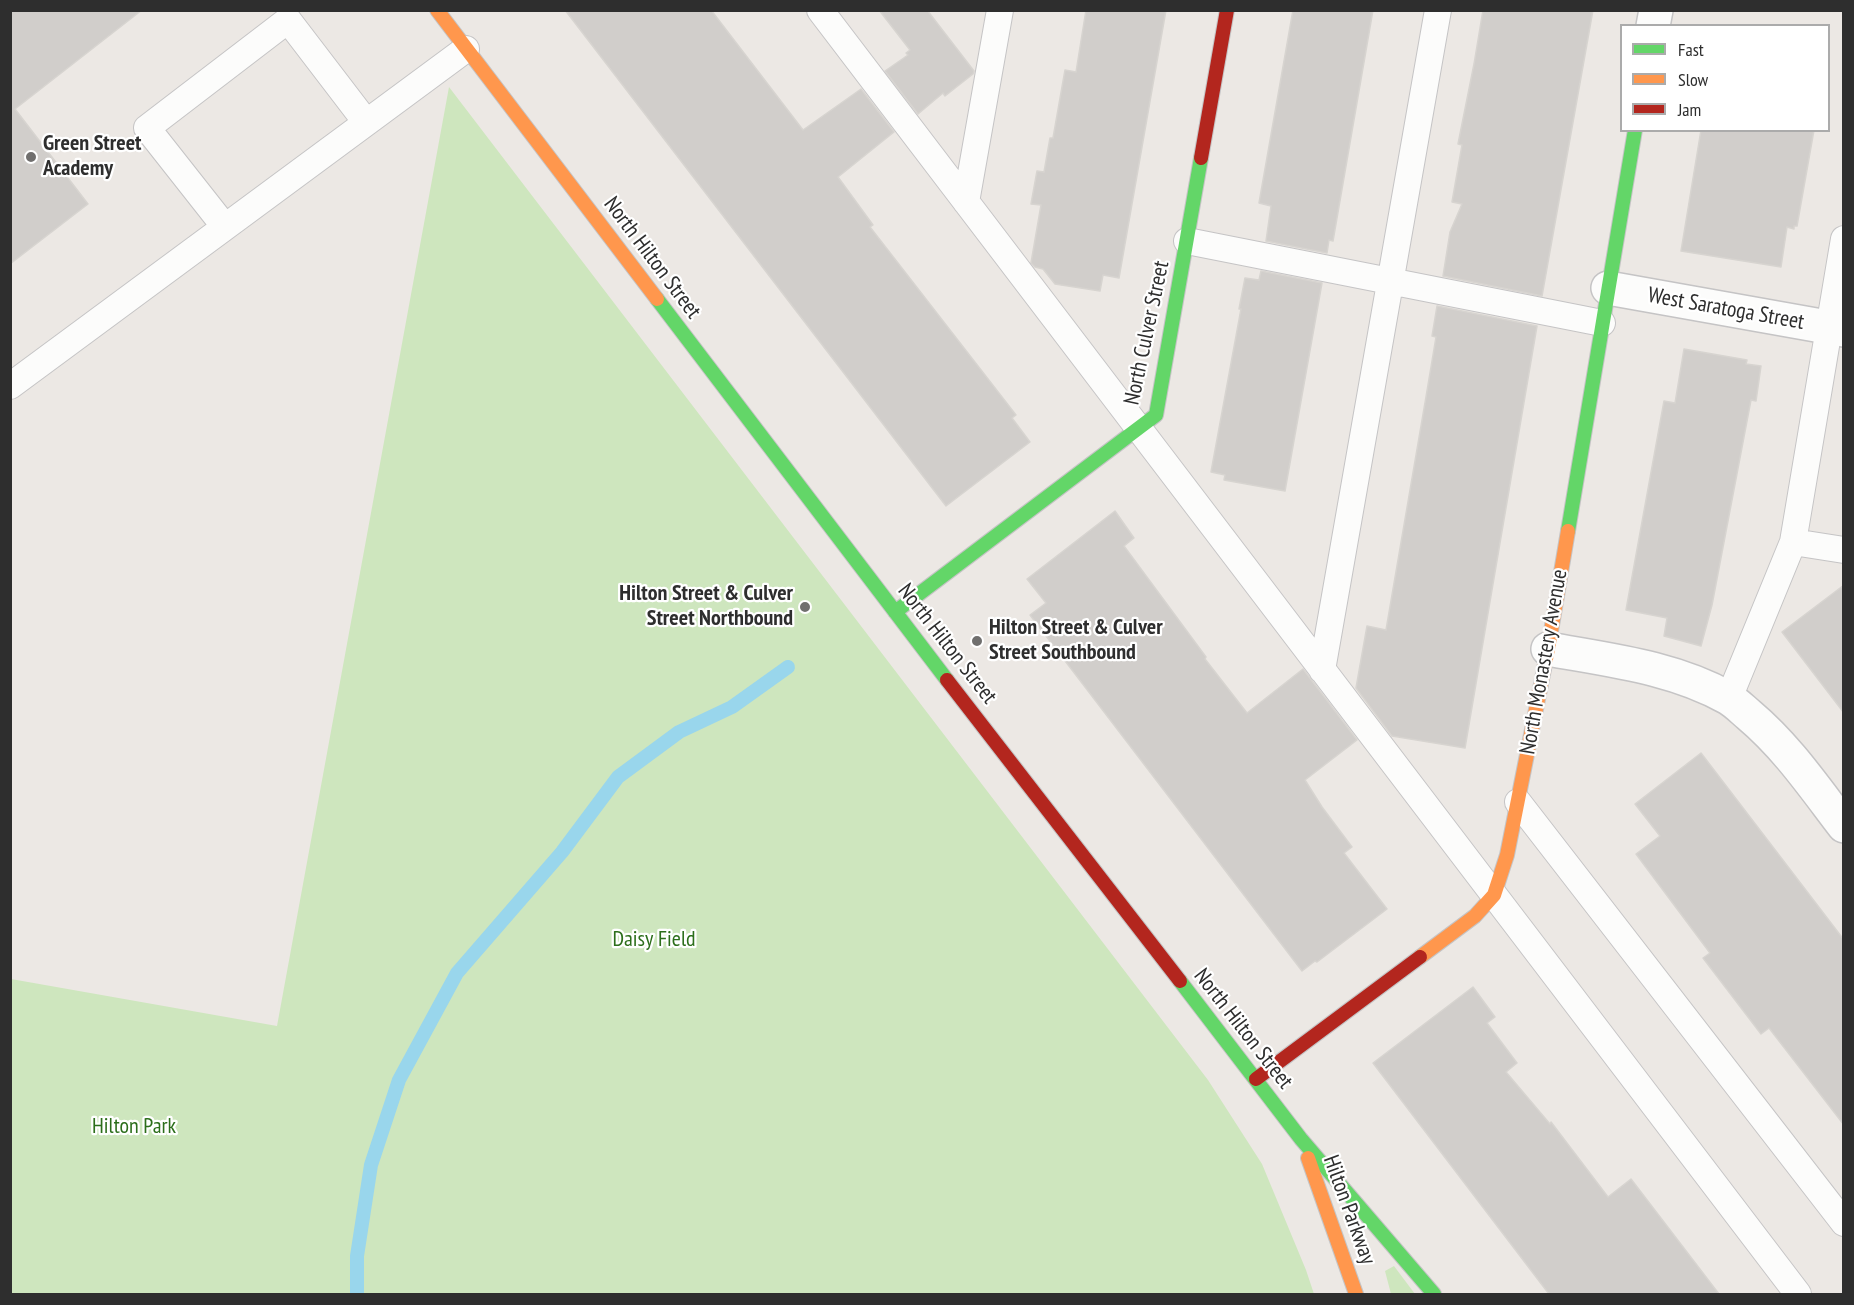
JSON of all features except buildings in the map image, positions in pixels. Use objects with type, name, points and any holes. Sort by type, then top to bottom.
[{"type":"street","name":"North Hilton Street","points":[[437,10],[895,612],[1301,1139],[1434,1294]]},
{"type":"street","name":"North Culver Street","points":[[895,612],[1156,415],[1227,10]]},
{"type":"street","name":"North Monastery Avenue","points":[[1256,1079],[1475,916],[1494,895],[1508,855],[1548,649],[1635,132]]},
{"type":"street","name":"West Saratoga Street","points":[[1608,288],[1836,329]]},
{"type":"street","points":[[1548,649],[1658,670],[1694,682],[1729,698],[1788,753],[1844,826]]},
{"type":"street","name":"Hilton Parkway","points":[[1301,1139],[1356,1294]]},
{"type":"lane","points":[[820,10],[1798,1294]]},
{"type":"lane","points":[[966,202],[1000,10]]},
{"type":"lane","points":[[1322,670],[1438,10]]},
{"type":"lane","points":[[225,227],[147,128],[288,21],[366,122]]},
{"type":"lane","points":[[10,386],[466,49]]},
{"type":"lane","points":[[1729,698],[1793,542],[1836,329],[1844,238]]},
{"type":"lane","points":[[1187,241],[1602,324]]},
{"type":"lane","points":[[1793,542],[1844,550]]},
{"type":"lane","points":[[1518,802],[1844,1223]]},
{"type":"green space","name":"Daisy Field","points":[[449,87],[1208,1080],[1262,1164],[1314,1294],[11,1294],[11,979],[277,1026]]},
{"type":"green space","points":[[1394,1266],[1415,1294],[1391,1294],[1385,1271]]},
{"type":"waterway","points":[[357,1294],[357,1256],[371,1165],[399,1080],[457,973],[562,852],[618,777],[679,732],[732,707],[788,667]]},
{"type":"traffic: fast","points":[[1568,531],[1635,132]]},
{"type":"traffic: fast","points":[[895,612],[1156,415],[1201,158]]},
{"type":"traffic: fast","points":[[657,299],[947,680]]},
{"type":"traffic: fast","points":[[1180,981],[1301,1139],[1434,1294]]},
{"type":"traffic: slow","points":[[437,10],[657,299]]},
{"type":"traffic: slow","points":[[1420,957],[1475,916],[1494,895],[1507,855],[1548,649],[1568,531]]},
{"type":"traffic: slow","points":[[1308,1158],[1356,1294]]},
{"type":"traffic: jam","points":[[1201,158],[1227,10]]},
{"type":"traffic: jam","points":[[947,680],[1180,981]]},
{"type":"traffic: jam","points":[[1256,1079],[1420,957]]},
{"type":"place","name":"Green Street Academy","points":[[31,157]]},
{"type":"place","name":"Hilton Street & Culver Street Northbound","points":[[805,607]]},
{"type":"place","name":"Hilton Street & Culver Street Southbound","points":[[977,641]]},
{"type":"park label","name":"Hilton Park","points":[[134,1127]]}]
